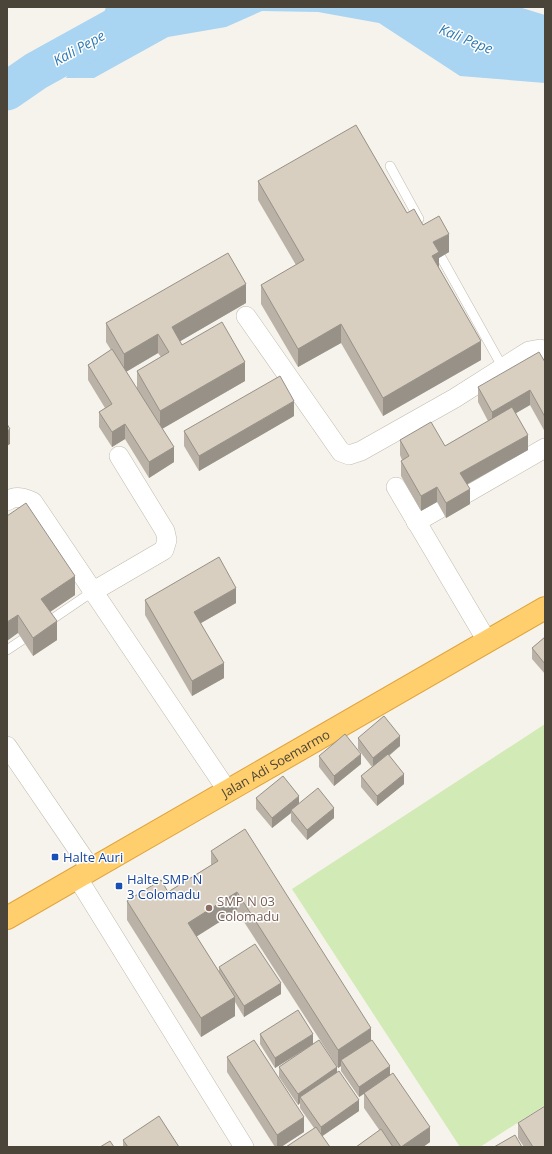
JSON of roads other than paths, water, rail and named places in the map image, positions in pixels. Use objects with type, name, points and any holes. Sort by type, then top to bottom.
[{"type":"highway","name":"Jalan Adi Soemarmo","points":[[7,918],[545,608]]},
{"type":"street","points":[[246,316],[341,452],[349,455],[361,451],[503,368],[529,351],[540,349],[545,351]]},
{"type":"street","points":[[465,494],[545,448]]},
{"type":"street","points":[[92,592],[164,550],[167,540],[165,532],[119,456]]},
{"type":"street","points":[[396,487],[487,641]]},
{"type":"street","points":[[7,501],[11,498],[23,497],[32,502],[227,790]]},
{"type":"street","points":[[416,522],[439,508]]},
{"type":"street","points":[[7,746],[84,873],[236,1144]]},
{"type":"lane","points":[[390,166],[424,226]]},
{"type":"lane","points":[[441,257],[503,368]]},
{"type":"lane","points":[[45,624],[92,592]]},
{"type":"lane","points":[[7,650],[22,640]]},
{"type":"water","points":[[106,7],[519,7],[545,15],[545,83],[460,76],[379,23],[318,12],[262,11],[226,27],[168,37],[94,78],[66,78],[73,65],[96,38]]},
{"type":"waterway","name":"Kali Pepe","points":[[7,91],[36,71],[152,7]]},
{"type":"place","name":"Halte Auri","points":[[55,857]]},
{"type":"place","name":"Halte SMP N 3 Colomadu","points":[[119,886]]},
{"type":"place","name":"SMP N 03 Colomadu","points":[[209,908]]}]
